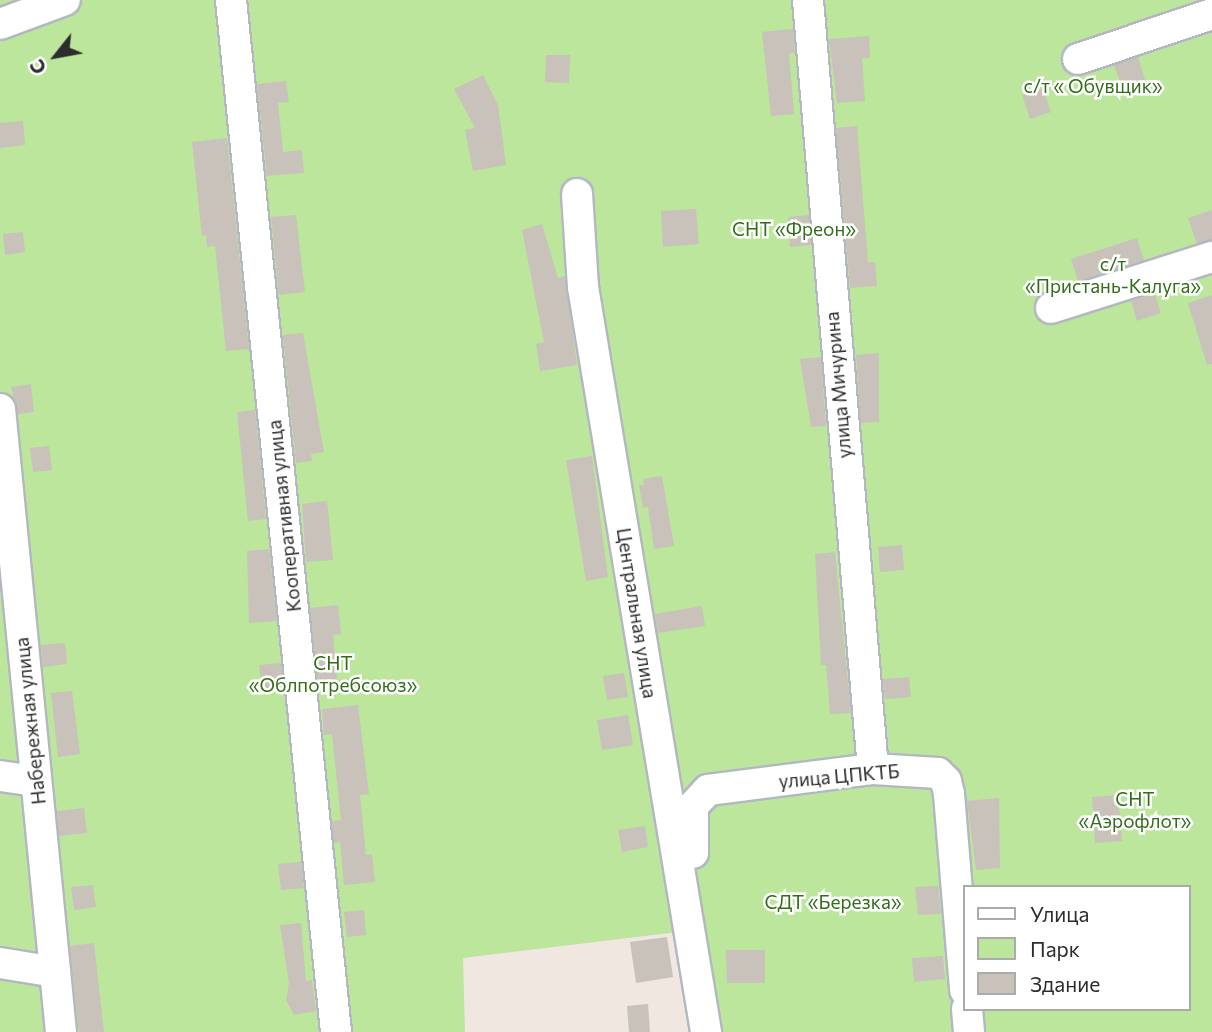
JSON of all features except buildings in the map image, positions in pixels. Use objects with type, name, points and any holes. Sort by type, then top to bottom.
[{"type":"street","points":[[0,24],[65,0]]},
{"type":"street","name":"Кооперативная улица","points":[[232,0],[336,1032]]},
{"type":"street","name":"улица Мичурина","points":[[808,0],[873,769]]},
{"type":"street","points":[[1079,59],[1212,14]]},
{"type":"street","name":"Центральная улица","points":[[577,194],[583,287],[706,1032]]},
{"type":"street","points":[[1051,309],[1212,257]]},
{"type":"street","name":"Набережная улица","points":[[0,409],[10,614],[36,781],[61,1032]]},
{"type":"street","name":"улица ЦПКТБ","points":[[689,928],[698,909],[690,821],[699,797],[708,790],[873,769],[927,769],[946,781],[964,979]]},
{"type":"street","points":[[0,776],[36,781]]},
{"type":"street","points":[[0,963],[55,972]]},
{"type":"street","points":[[967,1011],[969,1032]]},
{"type":"green space","points":[[0,0],[1212,0],[1212,1032],[704,1032],[686,931],[463,958],[465,1032],[0,1032]]},
{"type":"park label","name":"с/т « Обувщик»","points":[[1093,86]]},
{"type":"park label","name":"СНТ «Фреон»","points":[[794,229]]},
{"type":"park label","name":"с/т «Пристань-Калуга»","points":[[1113,275]]},
{"type":"park label","name":"СНТ «Облпотребсоюз»","points":[[333,674]]},
{"type":"park label","name":"СНТ «Аэрофлот»","points":[[1135,810]]},
{"type":"park label","name":"СДТ «Березка»","points":[[833,902]]}]
